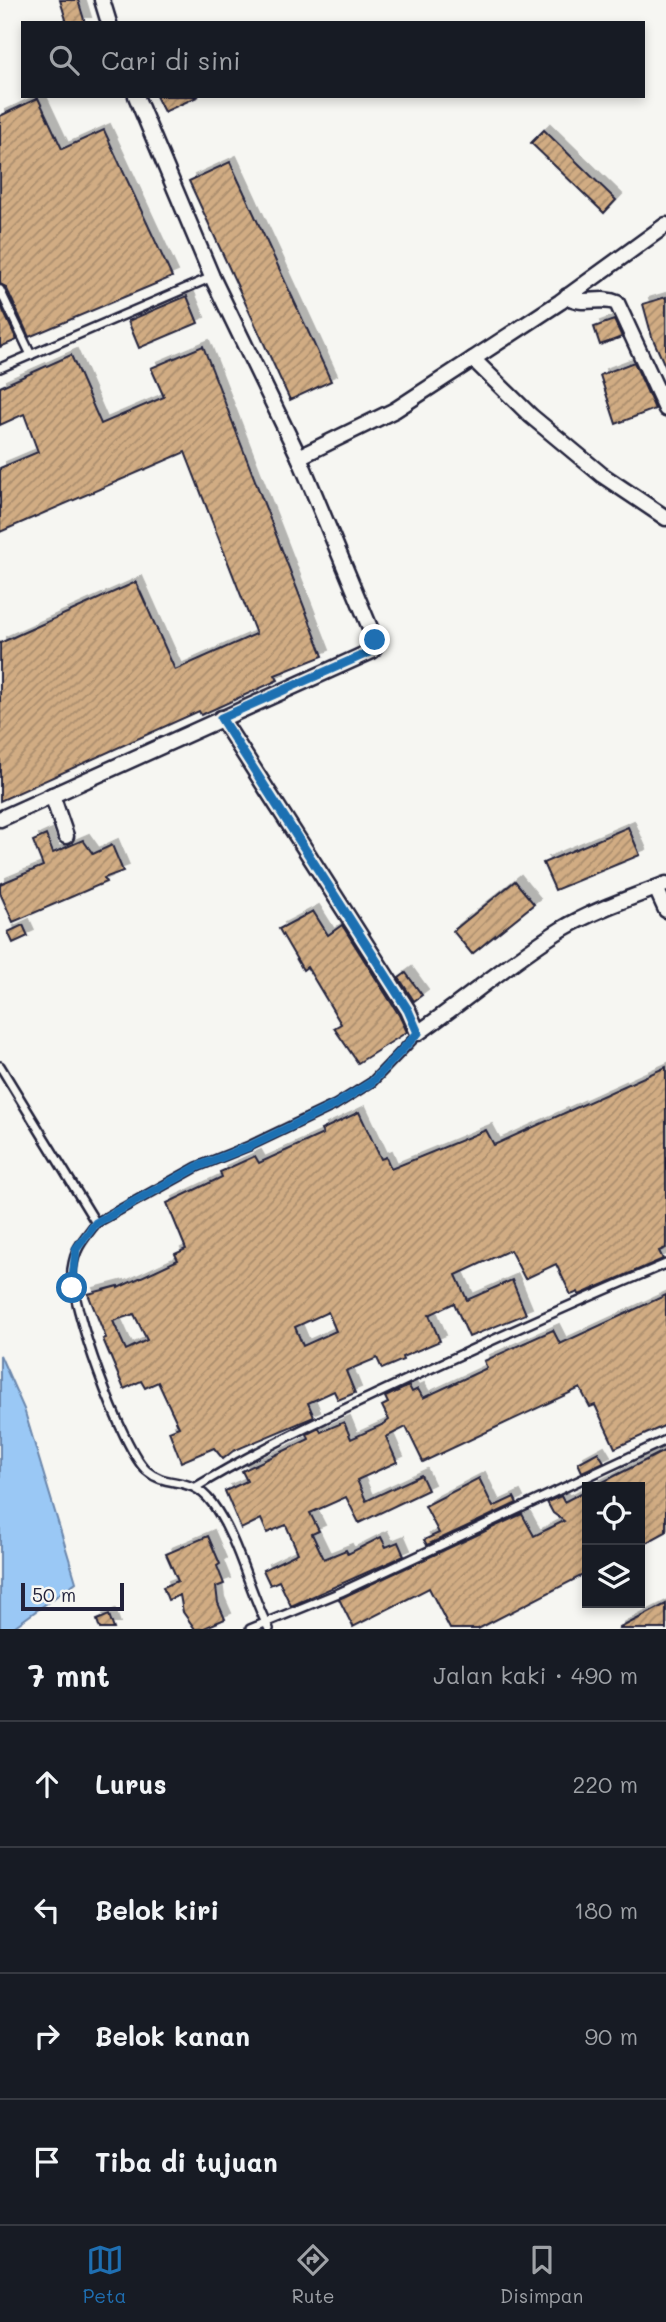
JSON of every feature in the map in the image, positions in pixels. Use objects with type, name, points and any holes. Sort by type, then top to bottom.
[{"type":"street","points":[[102,0],[108,21]]},
{"type":"street","points":[[0,819],[372,651],[375,646],[373,635],[299,457],[212,277],[137,98]]},
{"type":"street","points":[[299,457],[395,410],[568,296],[666,225]]},
{"type":"street","points":[[568,296],[580,302],[608,299],[617,303],[666,409]]},
{"type":"street","points":[[473,359],[531,416],[602,475],[666,518]]},
{"type":"street","points":[[221,718],[408,1010],[418,1033],[564,928],[622,900],[661,886],[666,910]]},
{"type":"street","points":[[52,795],[66,836]]},
{"type":"lane","points":[[0,368],[212,277]]},
{"type":"lane","points":[[0,289],[31,355]]},
{"type":"lane","points":[[267,1626],[236,1551],[212,1503],[196,1487],[156,1477],[146,1471],[131,1448],[100,1377],[72,1288],[76,1249],[96,1223],[197,1167],[250,1146],[335,1105],[372,1082],[418,1033]]},
{"type":"lane","points":[[0,1066],[96,1223]]},
{"type":"lane","points":[[196,1487],[233,1465],[415,1376],[512,1330],[666,1264]]},
{"type":"lane","points":[[250,1629],[267,1626],[666,1440]]},
{"type":"water","points":[[0,1355],[24,1409],[76,1582],[11,1629],[0,1629]]},
{"type":"building","points":[[60,0],[78,0],[84,21],[66,21]]},
{"type":"building","points":[[38,98],[62,149],[104,130],[172,277],[29,337],[6,287],[0,284],[0,116]]},
{"type":"building","points":[[157,98],[195,98],[164,112]]},
{"type":"building","points":[[544,130],[616,200],[604,213],[531,143]]},
{"type":"building","points":[[230,162],[331,381],[290,400],[189,181]]},
{"type":"building","points":[[187,296],[198,323],[139,348],[128,321]]},
{"type":"building","points":[[666,297],[666,368],[652,337],[643,304]]},
{"type":"building","points":[[0,304],[17,340],[0,347]]},
{"type":"building","points":[[614,320],[622,337],[600,345],[594,327]]},
{"type":"building","points":[[203,346],[323,656],[275,675],[278,680],[201,715],[199,711],[0,801],[0,643],[136,582],[175,670],[256,634],[185,452],[0,532],[0,468],[38,452],[24,414],[0,425],[0,387],[71,355],[101,424],[164,397],[151,368]]},
{"type":"building","points":[[634,362],[655,409],[616,424],[600,375]]},
{"type":"building","points":[[628,827],[640,855],[555,890],[543,863]]},
{"type":"building","points":[[46,835],[53,853],[83,840],[93,854],[112,845],[123,871],[104,878],[106,882],[13,922],[0,893],[0,884],[43,866],[33,841]]},
{"type":"building","points":[[515,881],[534,904],[472,954],[453,931]]},
{"type":"building","points":[[313,911],[328,935],[342,925],[407,1032],[358,1063],[334,1028],[341,1024],[307,967],[303,970],[279,929]]},
{"type":"building","points":[[23,925],[28,936],[13,943],[8,932]]},
{"type":"building","points":[[406,973],[422,995],[414,1001],[399,978]]},
{"type":"building","points":[[666,1067],[666,1248],[659,1251],[663,1259],[579,1295],[578,1292],[571,1295],[556,1264],[525,1279],[510,1250],[456,1275],[467,1300],[512,1280],[526,1314],[469,1337],[454,1303],[429,1315],[440,1341],[402,1357],[403,1360],[382,1369],[377,1358],[346,1371],[355,1393],[338,1400],[334,1391],[308,1403],[314,1417],[233,1451],[223,1459],[214,1448],[181,1462],[169,1431],[179,1427],[158,1382],[145,1388],[141,1381],[124,1389],[88,1294],[118,1288],[178,1260],[175,1254],[186,1249],[167,1203],[222,1177],[220,1172],[255,1156],[259,1163],[323,1134],[321,1130],[359,1112],[381,1159],[386,1157],[391,1169],[486,1130],[494,1145]],"holes":[[[328,1312],[336,1331],[303,1346],[295,1327]],[[134,1314],[147,1340],[126,1350],[113,1321]]]},
{"type":"building","points":[[666,1295],[666,1425],[615,1448],[595,1405],[590,1407],[580,1388],[423,1462],[406,1427],[386,1437],[397,1462],[357,1480],[366,1501],[421,1475],[428,1490],[359,1523],[346,1497],[310,1513],[319,1531],[312,1534],[324,1559],[346,1550],[348,1554],[381,1537],[386,1547],[398,1542],[404,1556],[291,1606],[279,1581],[270,1585],[263,1570],[298,1553],[286,1525],[267,1533],[261,1519],[241,1529],[225,1491],[247,1481],[242,1471],[309,1439],[307,1434],[319,1428],[321,1432],[344,1422],[351,1439],[384,1424],[389,1420],[382,1406],[388,1403],[385,1397],[409,1386],[412,1392],[418,1389],[423,1398],[487,1368],[484,1361],[553,1330],[560,1344]]},
{"type":"building","points":[[666,1450],[666,1532],[645,1543],[645,1482],[603,1482]]},
{"type":"building","points":[[598,1452],[604,1462],[582,1472],[578,1463]]},
{"type":"building","points":[[479,1478],[493,1507],[514,1497],[517,1503],[427,1545],[424,1540],[439,1533],[425,1506]]},
{"type":"building","points":[[582,1493],[582,1576],[478,1629],[450,1629],[429,1588],[353,1627],[339,1599],[522,1514],[534,1536],[564,1521],[553,1513],[547,1502],[561,1496],[564,1502]]},
{"type":"building","points":[[208,1536],[220,1564],[217,1566],[224,1584],[216,1587],[218,1603],[225,1619],[202,1629],[195,1629],[183,1612],[180,1595],[168,1600],[163,1587],[178,1581],[166,1554]]},
{"type":"building","points":[[666,1604],[666,1629],[618,1629]]},
{"type":"building","points":[[109,1615],[114,1629],[100,1629],[97,1620]]},
{"type":"route","points":[[72,1288],[76,1249],[96,1223],[197,1167],[250,1146],[335,1105],[372,1082],[418,1033],[408,1010],[221,718],[372,651],[375,640]]}]
